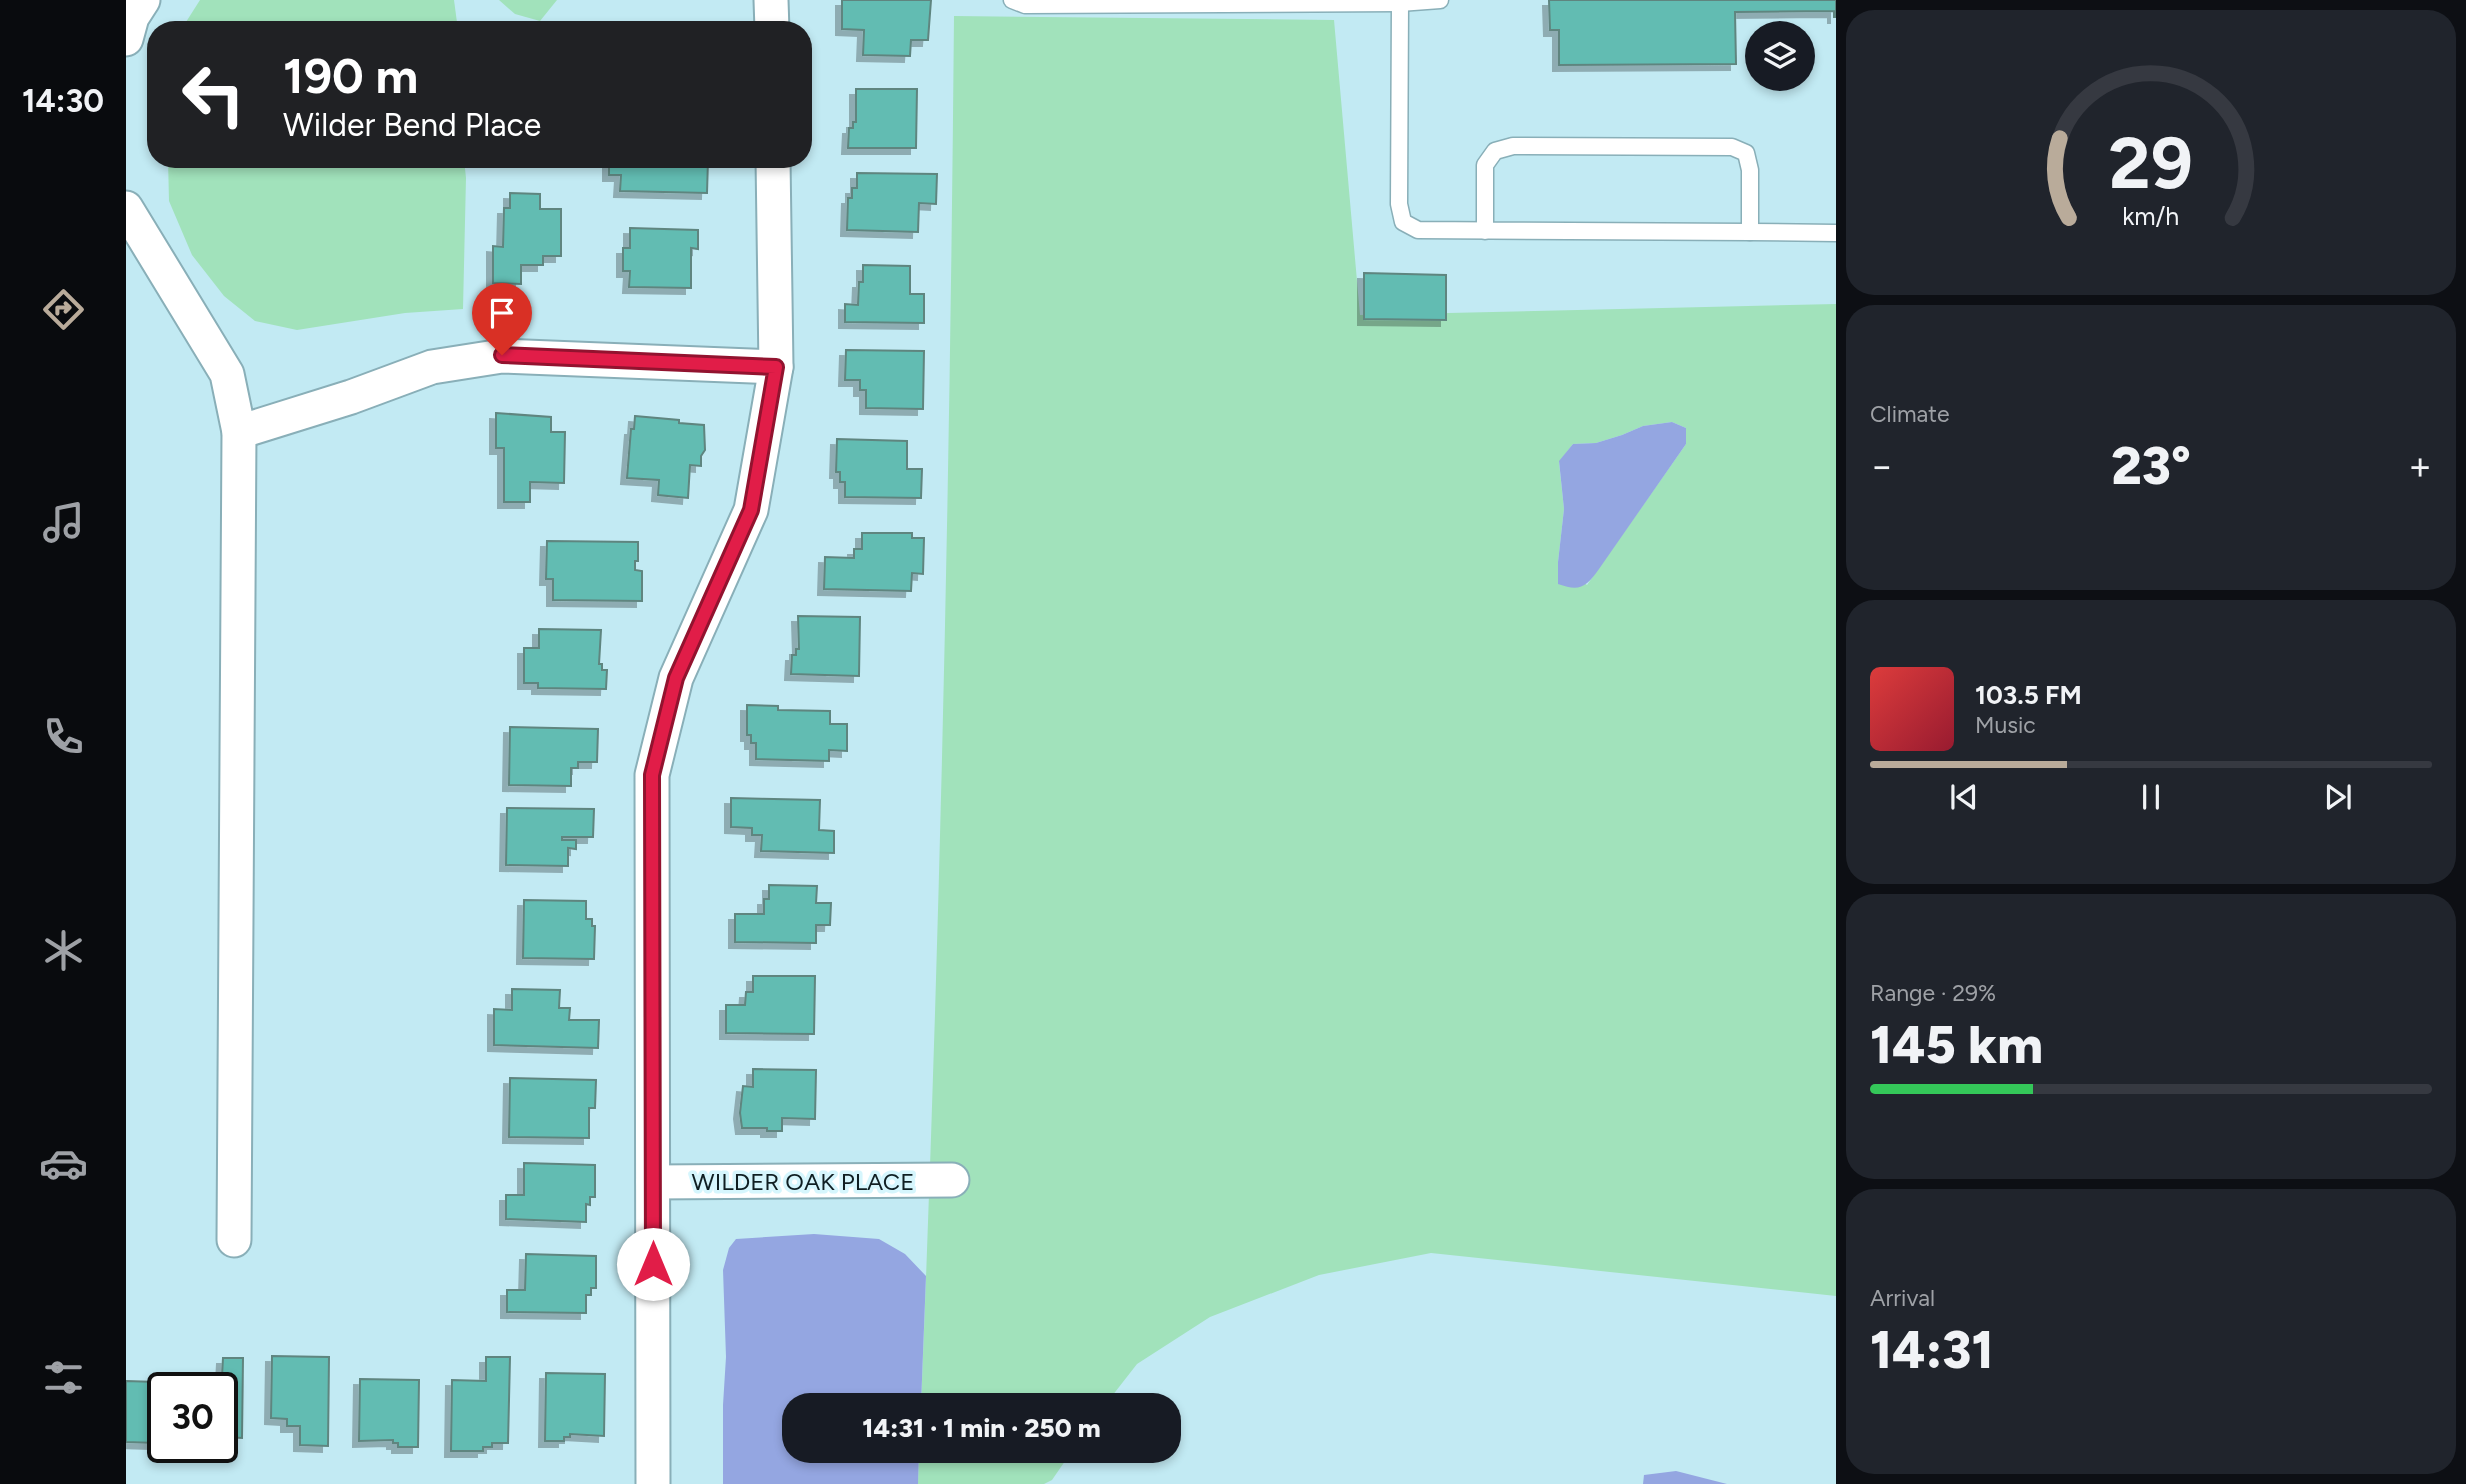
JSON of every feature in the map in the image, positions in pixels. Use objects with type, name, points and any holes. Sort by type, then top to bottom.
[{"type":"street","points":[[126,39],[132,17],[143,0]]},
{"type":"street","points":[[771,0],[772,21]]},
{"type":"street","points":[[653,1484],[652,775],[676,678],[751,510],[776,367],[773,168]]},
{"type":"street","points":[[126,208],[227,374],[239,432],[234,1240]]},
{"type":"street","points":[[239,432],[351,397],[432,367],[502,355],[776,367]]},
{"type":"street","name":"WILDER OAK PLACE","points":[[653,1182],[952,1180]]},
{"type":"lane","points":[[1012,0],[1025,5],[1400,3],[1440,0]]},
{"type":"lane","points":[[1400,3],[1399,204],[1403,222],[1418,230],[1836,233]]},
{"type":"lane","points":[[1485,231],[1485,165],[1494,151],[1513,146],[1677,146],[1732,147],[1746,153],[1750,170],[1750,232]]},
{"type":"green space","points":[[200,0],[454,0],[457,21],[187,21]]},
{"type":"green space","points":[[499,0],[557,0],[540,21],[515,14]]},
{"type":"green space","points":[[954,16],[1334,20],[1360,315],[1836,304],[1836,1296],[1431,1253],[1319,1275],[1210,1317],[1137,1364],[1114,1393],[921,1393],[939,885]],"holes":[[[1672,422],[1686,428],[1686,444],[1587,585],[1558,562],[1564,509],[1559,462],[1573,444],[1596,443],[1643,426]]]},
{"type":"green space","points":[[168,168],[465,168],[463,309],[405,313],[297,330],[255,321],[224,296],[192,255],[169,201]]},
{"type":"green space","points":[[919,1463],[1064,1463],[1052,1480],[1044,1484],[918,1484]]},
{"type":"water","points":[[1672,422],[1686,428],[1686,444],[1599,569],[1586,584],[1577,588],[1558,584],[1564,509],[1559,461],[1573,444],[1596,443],[1643,426]]},
{"type":"water","points":[[814,1234],[879,1239],[905,1254],[926,1276],[921,1393],[782,1393],[782,1463],[919,1463],[918,1484],[723,1484],[726,1357],[723,1270],[729,1248],[736,1239]]},
{"type":"water","points":[[1676,1471],[1727,1484],[1643,1484],[1644,1475]]},
{"type":"building","points":[[842,0],[931,0],[928,40],[911,40],[910,56],[863,55],[864,30],[842,29]]},
{"type":"building","points":[[1549,0],[1836,0],[1836,17],[1834,11],[1735,12],[1736,64],[1559,65],[1559,30],[1550,30]]},
{"type":"building","points":[[856,89],[917,89],[916,148],[848,148],[849,128],[853,128],[853,122],[856,122]]},
{"type":"building","points":[[609,168],[708,168],[707,193],[620,191],[621,175],[609,175]]},
{"type":"building","points":[[857,173],[937,174],[936,204],[919,203],[918,232],[847,230],[848,198],[852,198],[852,188],[857,188]]},
{"type":"building","points":[[510,193],[540,194],[540,209],[561,209],[561,256],[543,256],[543,265],[521,265],[521,284],[493,283],[493,246],[503,247],[504,208],[510,208]]},
{"type":"building","points":[[630,228],[698,230],[698,249],[691,248],[691,288],[629,287],[630,271],[623,271],[623,248],[630,248]]},
{"type":"building","points":[[863,265],[910,266],[910,294],[924,294],[924,323],[845,322],[845,304],[858,305],[859,282],[863,282]]},
{"type":"building","points":[[1364,273],[1446,275],[1446,320],[1364,319]]},
{"type":"building","points":[[846,350],[924,351],[923,409],[866,408],[866,390],[860,390],[860,380],[845,380]]},
{"type":"building","points":[[496,413],[551,417],[551,432],[565,432],[564,483],[530,482],[530,502],[504,502],[504,448],[496,448]]},
{"type":"building","points":[[635,416],[704,425],[705,450],[701,456],[701,466],[690,465],[688,498],[658,495],[659,480],[627,478],[631,429],[634,429]]},
{"type":"building","points":[[837,439],[907,441],[907,469],[922,469],[921,498],[845,497],[845,482],[840,482],[840,472],[836,472]]},
{"type":"building","points":[[862,533],[912,533],[912,538],[924,538],[923,574],[912,573],[911,591],[824,589],[825,557],[854,558],[854,549],[862,549]]},
{"type":"building","points":[[547,541],[638,542],[635,570],[642,571],[642,601],[553,600],[553,579],[546,579]]},
{"type":"building","points":[[798,616],[860,617],[859,676],[791,674],[792,655],[796,655],[796,649],[799,649]]},
{"type":"building","points":[[539,629],[601,630],[599,664],[602,664],[602,670],[607,670],[606,689],[538,688],[538,683],[524,683],[524,648],[539,648]]},
{"type":"building","points":[[747,705],[778,706],[778,710],[830,711],[830,724],[847,724],[847,751],[829,750],[829,761],[756,759],[756,743],[751,743],[751,735],[747,735]]},
{"type":"building","points":[[510,727],[598,729],[597,762],[578,762],[578,768],[571,768],[571,786],[509,785]]},
{"type":"building","points":[[731,798],[820,800],[819,830],[834,831],[834,853],[761,851],[762,835],[752,835],[752,828],[731,827]]},
{"type":"building","points":[[507,808],[594,809],[593,837],[562,837],[562,840],[576,840],[576,849],[568,848],[568,866],[506,865]]},
{"type":"building","points":[[769,885],[817,886],[816,903],[831,903],[830,925],[816,925],[816,943],[735,942],[735,914],[764,914],[764,899],[769,899]]},
{"type":"building","points":[[524,900],[586,901],[586,919],[592,919],[592,926],[595,926],[594,959],[523,958]]},
{"type":"building","points":[[753,976],[815,976],[814,1034],[726,1033],[726,1005],[745,1005],[746,992],[753,992]]},
{"type":"building","points":[[512,989],[560,990],[559,1008],[570,1008],[569,1020],[599,1020],[598,1048],[494,1045],[494,1009],[512,1010]]},
{"type":"building","points":[[753,1069],[816,1070],[815,1119],[782,1118],[782,1131],[742,1128],[740,1113],[743,1086],[753,1087]]},
{"type":"building","points":[[510,1078],[596,1080],[595,1108],[589,1108],[589,1138],[509,1137]]},
{"type":"building","points":[[524,1163],[595,1165],[595,1197],[590,1197],[590,1205],[586,1204],[586,1222],[506,1219],[506,1195],[524,1195]]},
{"type":"building","points":[[526,1254],[596,1256],[596,1288],[591,1288],[591,1295],[586,1295],[586,1313],[507,1312],[507,1290],[525,1290]]},
{"type":"building","points":[[272,1356],[329,1357],[328,1446],[300,1445],[300,1426],[287,1426],[287,1419],[271,1418]]},
{"type":"building","points":[[486,1357],[510,1357],[508,1443],[492,1443],[492,1447],[483,1447],[483,1451],[451,1451],[452,1380],[486,1381]]},
{"type":"building","points":[[223,1358],[243,1358],[242,1438],[238,1438],[238,1372],[222,1372]]},
{"type":"building","points":[[546,1373],[605,1374],[604,1436],[570,1434],[570,1437],[564,1437],[564,1441],[545,1441]]},
{"type":"building","points":[[360,1379],[419,1380],[418,1447],[398,1447],[398,1443],[393,1443],[393,1440],[359,1441]]},
{"type":"building","points":[[126,1381],[147,1382],[147,1443],[126,1442]]},
{"type":"route","points":[[502,355],[776,367],[751,510],[676,678],[652,775],[653,1264]]}]
